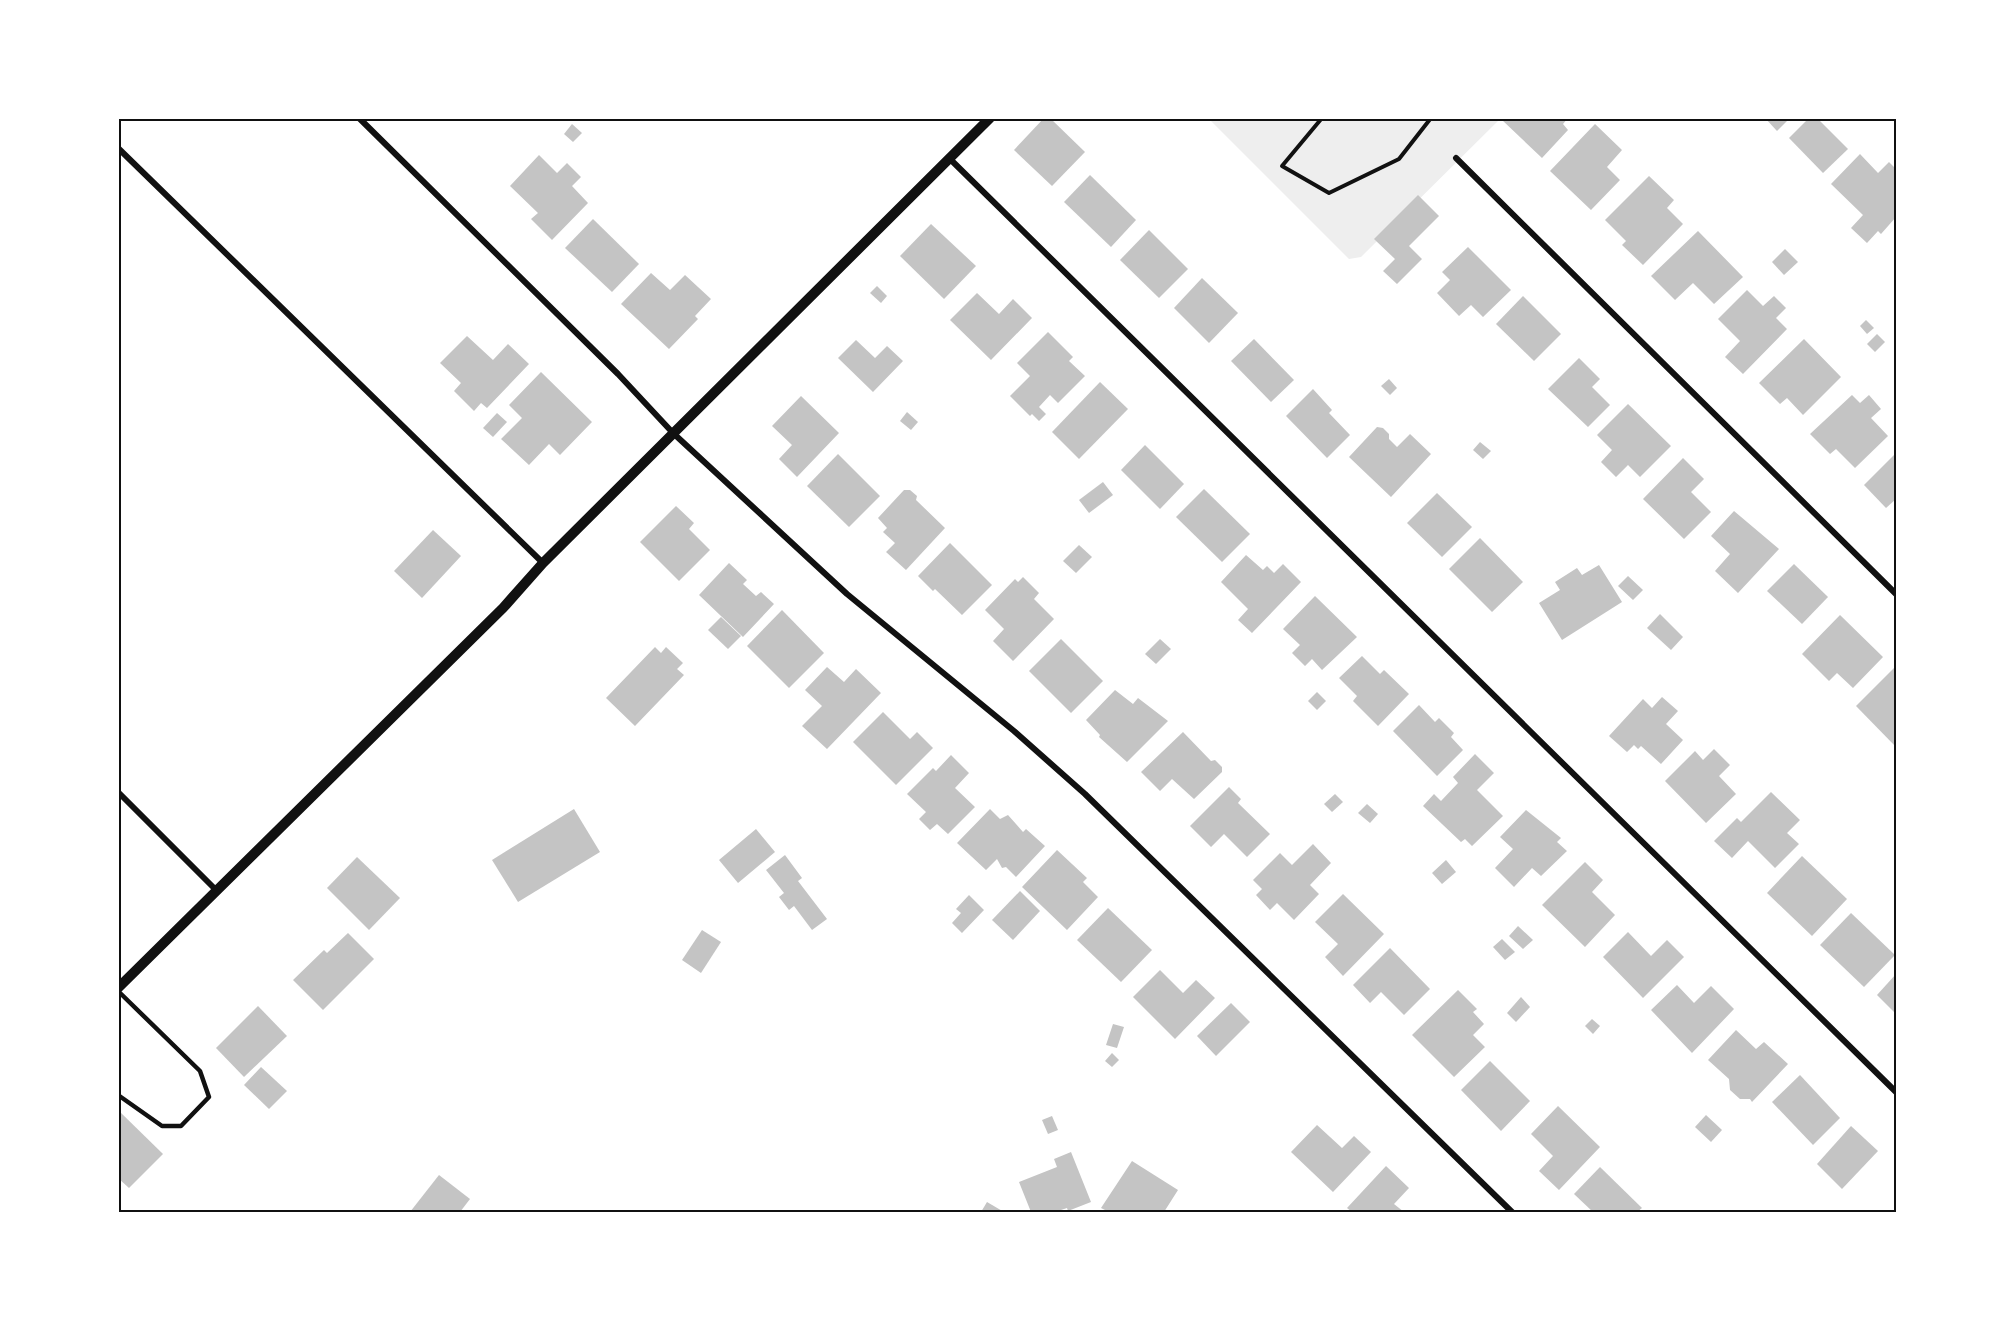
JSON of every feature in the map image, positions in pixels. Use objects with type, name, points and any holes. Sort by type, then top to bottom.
[{"type":"street","points":[[359,118],[618,374],[673,433],[847,594],[1014,731],[1085,794],[1512,1212]]},
{"type":"street","points":[[118,990],[216,890],[503,608],[543,563],[990,118]]},
{"type":"street","points":[[118,148],[543,563]]},
{"type":"street","points":[[1456,158],[1896,594]]},
{"type":"street","points":[[950,159],[1896,1092]]},
{"type":"street","points":[[118,792],[216,890]]},
{"type":"lane","points":[[118,990],[200,1071],[209,1097],[181,1126],[162,1126],[118,1095]]},
{"type":"path","points":[[1322,118],[1282,166],[1329,193],[1399,159],[1431,118]]},
{"type":"path","points":[[1331,118],[1359,118]]},
{"type":"shaded area","points":[[1209,119],[1500,119],[1361,257],[1349,259]]},
{"type":"building","points":[[1044,118],[1050,118],[1085,152],[1052,186],[1014,150]]},
{"type":"building","points":[[1504,118],[1568,118],[1563,124],[1568,130],[1542,158],[1502,120]]},
{"type":"building","points":[[1765,118],[1790,118],[1777,131]]},
{"type":"building","points":[[1809,118],[1817,118],[1848,149],[1823,173],[1789,138]]},
{"type":"building","points":[[572,124],[582,133],[573,142],[564,134]]},
{"type":"building","points":[[1595,124],[1622,150],[1607,167],[1620,180],[1591,210],[1550,171]]},
{"type":"building","points":[[1860,154],[1878,173],[1889,162],[1896,169],[1896,217],[1881,234],[1878,231],[1867,243],[1851,228],[1863,215],[1831,184]]},
{"type":"building","points":[[539,155],[557,173],[567,163],[581,177],[572,186],[588,203],[552,240],[531,219],[538,213],[510,186]]},
{"type":"building","points":[[1090,175],[1136,220],[1111,247],[1064,202]]},
{"type":"building","points":[[1649,176],[1674,200],[1667,208],[1683,224],[1643,265],[1622,245],[1626,241],[1605,220]]},
{"type":"building","points":[[1418,195],[1439,216],[1409,246],[1422,259],[1397,284],[1383,271],[1395,259],[1374,239]]},
{"type":"building","points":[[593,219],[639,264],[612,292],[565,248]]},
{"type":"building","points":[[931,224],[976,266],[944,299],[900,256]]},
{"type":"building","points":[[1149,230],[1188,269],[1159,298],[1120,260]]},
{"type":"building","points":[[1698,231],[1743,277],[1714,304],[1693,283],[1675,300],[1651,276]]},
{"type":"building","points":[[1468,247],[1511,290],[1483,317],[1471,305],[1459,316],[1437,293],[1450,280],[1442,272]]},
{"type":"building","points":[[1785,249],[1798,262],[1784,275],[1772,262]]},
{"type":"building","points":[[651,273],[670,290],[685,275],[711,299],[695,316],[698,319],[669,349],[621,304]]},
{"type":"building","points":[[1202,278],[1238,313],[1209,343],[1174,308]]},
{"type":"building","points":[[877,286],[887,296],[881,303],[870,293]]},
{"type":"building","points":[[1747,290],[1763,306],[1774,296],[1786,308],[1776,318],[1787,329],[1743,374],[1725,357],[1740,341],[1718,319]]},
{"type":"building","points":[[977,293],[999,314],[1013,299],[1032,318],[991,360],[950,320]]},
{"type":"building","points":[[1523,296],[1561,334],[1534,361],[1496,324]]},
{"type":"building","points":[[1866,320],[1874,328],[1867,334],[1860,326]]},
{"type":"building","points":[[1048,332],[1073,357],[1069,361],[1085,376],[1058,403],[1050,395],[1039,407],[1046,414],[1039,421],[1032,414],[1030,416],[1010,396],[1030,376],[1017,363]]},
{"type":"building","points":[[1877,334],[1885,342],[1875,352],[1867,344]]},
{"type":"building","points":[[467,336],[493,360],[508,344],[529,364],[487,408],[481,403],[474,411],[454,391],[461,383],[440,363]]},
{"type":"building","points":[[1254,339],[1294,380],[1271,402],[1231,361]]},
{"type":"building","points":[[1804,339],[1841,377],[1803,415],[1787,398],[1780,404],[1759,383]]},
{"type":"building","points":[[856,340],[875,358],[887,346],[903,361],[873,392],[838,358]]},
{"type":"building","points":[[1579,358],[1600,379],[1592,387],[1610,405],[1588,427],[1548,389]]},
{"type":"building","points":[[541,372],[592,422],[560,455],[549,444],[529,465],[501,439],[522,418],[509,405]]},
{"type":"building","points":[[1389,379],[1397,388],[1390,395],[1381,386]]},
{"type":"building","points":[[1100,382],[1128,409],[1079,459],[1052,432]]},
{"type":"building","points":[[1313,389],[1332,410],[1329,413],[1350,435],[1327,458],[1286,416]]},
{"type":"building","points":[[1852,395],[1860,403],[1869,395],[1881,409],[1871,418],[1888,436],[1855,468],[1836,449],[1830,454],[1810,434]]},
{"type":"building","points":[[801,396],[839,433],[797,477],[779,459],[792,445],[772,426]]},
{"type":"building","points":[[1628,404],[1671,446],[1640,477],[1628,465],[1616,477],[1601,462],[1612,450],[1597,435]]},
{"type":"building","points":[[907,412],[918,422],[911,430],[900,421]]},
{"type":"building","points":[[497,413],[507,422],[493,437],[483,428]]},
{"type":"building","points":[[1377,427],[1383,428],[1389,434],[1389,439],[1397,447],[1410,434],[1431,454],[1391,497],[1349,457]]},
{"type":"building","points":[[1480,442],[1491,451],[1483,459],[1473,450]]},
{"type":"building","points":[[1145,445],[1184,484],[1160,509],[1121,470]]},
{"type":"building","points":[[1896,453],[1896,499],[1886,508],[1864,485]]},
{"type":"building","points":[[838,454],[880,496],[849,527],[807,486]]},
{"type":"building","points":[[1683,458],[1704,479],[1691,492],[1711,512],[1684,539],[1643,499]]},
{"type":"building","points":[[1103,482],[1113,495],[1089,513],[1079,500]]},
{"type":"building","points":[[1204,489],[1250,534],[1222,562],[1176,517]]},
{"type":"building","points":[[904,490],[910,490],[917,496],[916,500],[945,528],[906,570],[886,552],[895,543],[883,532],[887,528],[878,518]]},
{"type":"building","points":[[1437,493],[1472,527],[1442,557],[1407,523]]},
{"type":"building","points":[[676,506],[694,523],[689,529],[710,550],[679,581],[640,542]]},
{"type":"building","points":[[1734,511],[1779,549],[1738,593],[1715,571],[1730,554],[1711,536]]},
{"type":"building","points":[[433,530],[461,556],[422,598],[394,571]]},
{"type":"building","points":[[1480,538],[1523,582],[1492,612],[1449,569]]},
{"type":"building","points":[[950,543],[992,585],[962,615],[918,576]]},
{"type":"building","points":[[1079,545],[1092,557],[1076,573],[1063,561]]},
{"type":"building","points":[[1246,555],[1263,570],[1267,566],[1274,573],[1283,564],[1301,582],[1252,633],[1238,620],[1248,609],[1221,582]]},
{"type":"building","points":[[729,563],[747,580],[743,584],[756,596],[761,592],[774,604],[743,637],[699,595]]},
{"type":"building","points":[[1794,564],[1828,597],[1802,624],[1767,591]]},
{"type":"building","points":[[1599,565],[1622,602],[1562,640],[1539,603],[1560,590],[1555,582],[1577,568],[1582,575]]},
{"type":"building","points":[[1628,576],[1643,590],[1633,600],[1618,586]]},
{"type":"building","points":[[1023,577],[1039,593],[1034,599],[1054,619],[1013,661],[993,641],[1004,629],[985,610],[1015,579],[1018,582]]},
{"type":"building","points":[[1315,596],[1357,637],[1322,670],[1312,659],[1305,666],[1292,653],[1300,645],[1283,629]]},
{"type":"building","points":[[782,610],[824,653],[789,688],[747,646]]},
{"type":"building","points":[[1660,614],[1683,637],[1671,650],[1647,628]]},
{"type":"building","points":[[1840,615],[1883,657],[1853,688],[1837,673],[1829,681],[1802,654]]},
{"type":"building","points":[[721,617],[741,636],[728,649],[708,630]]},
{"type":"building","points":[[1061,639],[1103,681],[1071,713],[1029,671]]},
{"type":"building","points":[[1160,639],[1171,649],[1156,664],[1145,654]]},
{"type":"building","points":[[655,647],[661,653],[666,647],[683,663],[677,669],[684,675],[635,726],[606,698]]},
{"type":"building","points":[[1362,656],[1380,674],[1384,670],[1409,694],[1378,726],[1353,701],[1357,696],[1339,678]]},
{"type":"building","points":[[827,667],[844,682],[856,669],[881,693],[827,749],[802,726],[822,706],[805,690]]},
{"type":"building","points":[[1896,668],[1896,747],[1856,706]]},
{"type":"building","points":[[1115,690],[1133,704],[1138,698],[1168,721],[1127,762],[1099,737],[1100,735],[1086,720]]},
{"type":"building","points":[[1317,692],[1326,701],[1317,710],[1308,701]]},
{"type":"building","points":[[1662,697],[1678,711],[1666,724],[1683,740],[1661,764],[1641,746],[1638,749],[1634,745],[1627,752],[1609,736],[1643,699],[1652,708]]},
{"type":"building","points":[[1419,705],[1435,722],[1439,718],[1454,733],[1451,737],[1463,750],[1437,776],[1393,731]]},
{"type":"building","points":[[883,712],[910,739],[917,732],[933,748],[896,785],[853,742]]},
{"type":"building","points":[[1183,732],[1211,761],[1215,760],[1222,767],[1222,772],[1194,799],[1172,779],[1160,791],[1141,772]]},
{"type":"building","points":[[1714,749],[1730,765],[1719,776],[1736,794],[1706,823],[1665,781],[1695,751],[1703,760]]},
{"type":"building","points":[[1475,754],[1494,773],[1477,790],[1503,816],[1472,846],[1465,839],[1461,842],[1423,806],[1434,794],[1441,801],[1458,783],[1453,777]]},
{"type":"building","points":[[951,755],[969,773],[955,788],[975,807],[948,834],[937,824],[930,830],[919,819],[926,812],[907,794],[933,768],[936,771]]},
{"type":"building","points":[[1229,787],[1241,799],[1238,803],[1270,834],[1247,857],[1224,834],[1211,847],[1190,826]]},
{"type":"building","points":[[1771,792],[1800,820],[1787,833],[1799,844],[1775,868],[1748,841],[1732,858],[1714,841],[1737,818],[1741,822]]},
{"type":"building","points":[[1335,794],[1343,802],[1332,812],[1324,804]]},
{"type":"building","points":[[1367,804],[1378,814],[1370,823],[1358,813]]},
{"type":"building","points":[[574,809],[600,852],[518,902],[492,860]]},
{"type":"building","points":[[990,809],[1000,819],[1008,815],[1023,832],[1026,829],[1045,846],[1016,877],[1006,867],[1002,868],[997,859],[986,870],[957,843]]},
{"type":"building","points":[[1526,810],[1561,838],[1557,842],[1567,851],[1541,876],[1532,868],[1514,887],[1495,868],[1513,849],[1500,837]]},
{"type":"building","points":[[756,829],[775,852],[738,883],[719,860]]},
{"type":"building","points":[[1313,844],[1331,863],[1310,885],[1319,894],[1294,920],[1277,903],[1270,910],[1256,895],[1262,889],[1253,880],[1280,853],[1292,865]]},
{"type":"building","points":[[1057,850],[1087,878],[1083,882],[1098,897],[1067,930],[1022,887]]},
{"type":"building","points":[[785,855],[802,878],[798,881],[827,919],[812,930],[794,906],[789,910],[779,897],[784,893],[766,870]]},
{"type":"building","points":[[1802,856],[1847,899],[1812,936],[1767,893]]},
{"type":"building","points":[[357,857],[400,898],[369,930],[327,888]]},
{"type":"building","points":[[1446,860],[1456,872],[1442,884],[1432,873]]},
{"type":"building","points":[[1585,862],[1603,880],[1592,892],[1615,915],[1585,947],[1542,905]]},
{"type":"building","points":[[1020,891],[1040,911],[1013,940],[992,920]]},
{"type":"building","points":[[1343,894],[1384,934],[1343,976],[1325,957],[1338,944],[1315,922]]},
{"type":"building","points":[[969,895],[984,910],[962,933],[952,923],[961,913],[956,909]]},
{"type":"building","points":[[1108,908],[1152,950],[1121,982],[1077,940]]},
{"type":"building","points":[[1851,913],[1895,955],[1864,987],[1820,945]]},
{"type":"building","points":[[1518,926],[1533,940],[1523,949],[1509,936]]},
{"type":"building","points":[[702,930],[721,942],[701,973],[682,960]]},
{"type":"building","points":[[1628,932],[1651,956],[1667,940],[1684,957],[1643,998],[1603,957]]},
{"type":"building","points":[[348,933],[374,959],[323,1010],[293,980],[324,950],[327,953]]},
{"type":"building","points":[[1502,939],[1515,952],[1505,960],[1493,947]]},
{"type":"building","points":[[1390,948],[1430,989],[1404,1015],[1381,992],[1370,1003],[1353,985]]},
{"type":"building","points":[[1160,970],[1183,993],[1196,980],[1215,998],[1175,1039],[1133,997]]},
{"type":"building","points":[[1896,974],[1896,1014],[1877,995]]},
{"type":"building","points":[[1677,985],[1694,1003],[1711,986],[1734,1009],[1692,1053],[1651,1010]]},
{"type":"building","points":[[1458,990],[1477,1009],[1473,1012],[1484,1024],[1473,1035],[1485,1047],[1454,1077],[1412,1035]]},
{"type":"building","points":[[1521,997],[1530,1007],[1516,1022],[1507,1013]]},
{"type":"building","points":[[1231,1003],[1250,1022],[1216,1056],[1197,1036]]},
{"type":"building","points":[[258,1006],[287,1036],[244,1077],[216,1048]]},
{"type":"building","points":[[1592,1019],[1600,1026],[1593,1034],[1585,1026]]},
{"type":"building","points":[[1113,1024],[1124,1027],[1117,1048],[1106,1045]]},
{"type":"building","points":[[1736,1030],[1756,1049],[1764,1042],[1788,1064],[1752,1102],[1750,1099],[1740,1099],[1730,1090],[1729,1079],[1708,1060]]},
{"type":"building","points":[[1112,1053],[1119,1060],[1112,1067],[1105,1061]]},
{"type":"building","points":[[1490,1061],[1530,1101],[1501,1131],[1461,1090]]},
{"type":"building","points":[[261,1067],[287,1091],[269,1109],[244,1085]]},
{"type":"building","points":[[1800,1075],[1840,1118],[1813,1145],[1772,1102]]},
{"type":"building","points":[[1558,1106],[1600,1147],[1559,1190],[1539,1171],[1553,1156],[1531,1134]]},
{"type":"building","points":[[118,1110],[163,1154],[129,1188],[118,1178]]},
{"type":"building","points":[[1706,1115],[1722,1130],[1711,1142],[1695,1127]]},
{"type":"building","points":[[1052,1116],[1058,1130],[1048,1134],[1042,1120]]},
{"type":"building","points":[[1317,1125],[1342,1148],[1354,1136],[1371,1152],[1333,1192],[1291,1152]]},
{"type":"building","points":[[1851,1126],[1878,1151],[1842,1189],[1817,1164]]},
{"type":"building","points":[[1071,1152],[1091,1202],[1068,1211],[1067,1208],[1055,1212],[1031,1212],[1019,1182],[1057,1167],[1054,1159]]},
{"type":"building","points":[[1132,1161],[1178,1190],[1164,1212],[1131,1210],[1129,1212],[1109,1212],[1101,1208]]},
{"type":"building","points":[[1386,1166],[1409,1188],[1394,1204],[1404,1212],[1352,1212],[1347,1208]]},
{"type":"building","points":[[1600,1167],[1642,1208],[1637,1212],[1593,1212],[1574,1194]]},
{"type":"building","points":[[439,1175],[470,1199],[460,1212],[410,1212]]},
{"type":"building","points":[[987,1202],[1004,1212],[981,1212]]}]
